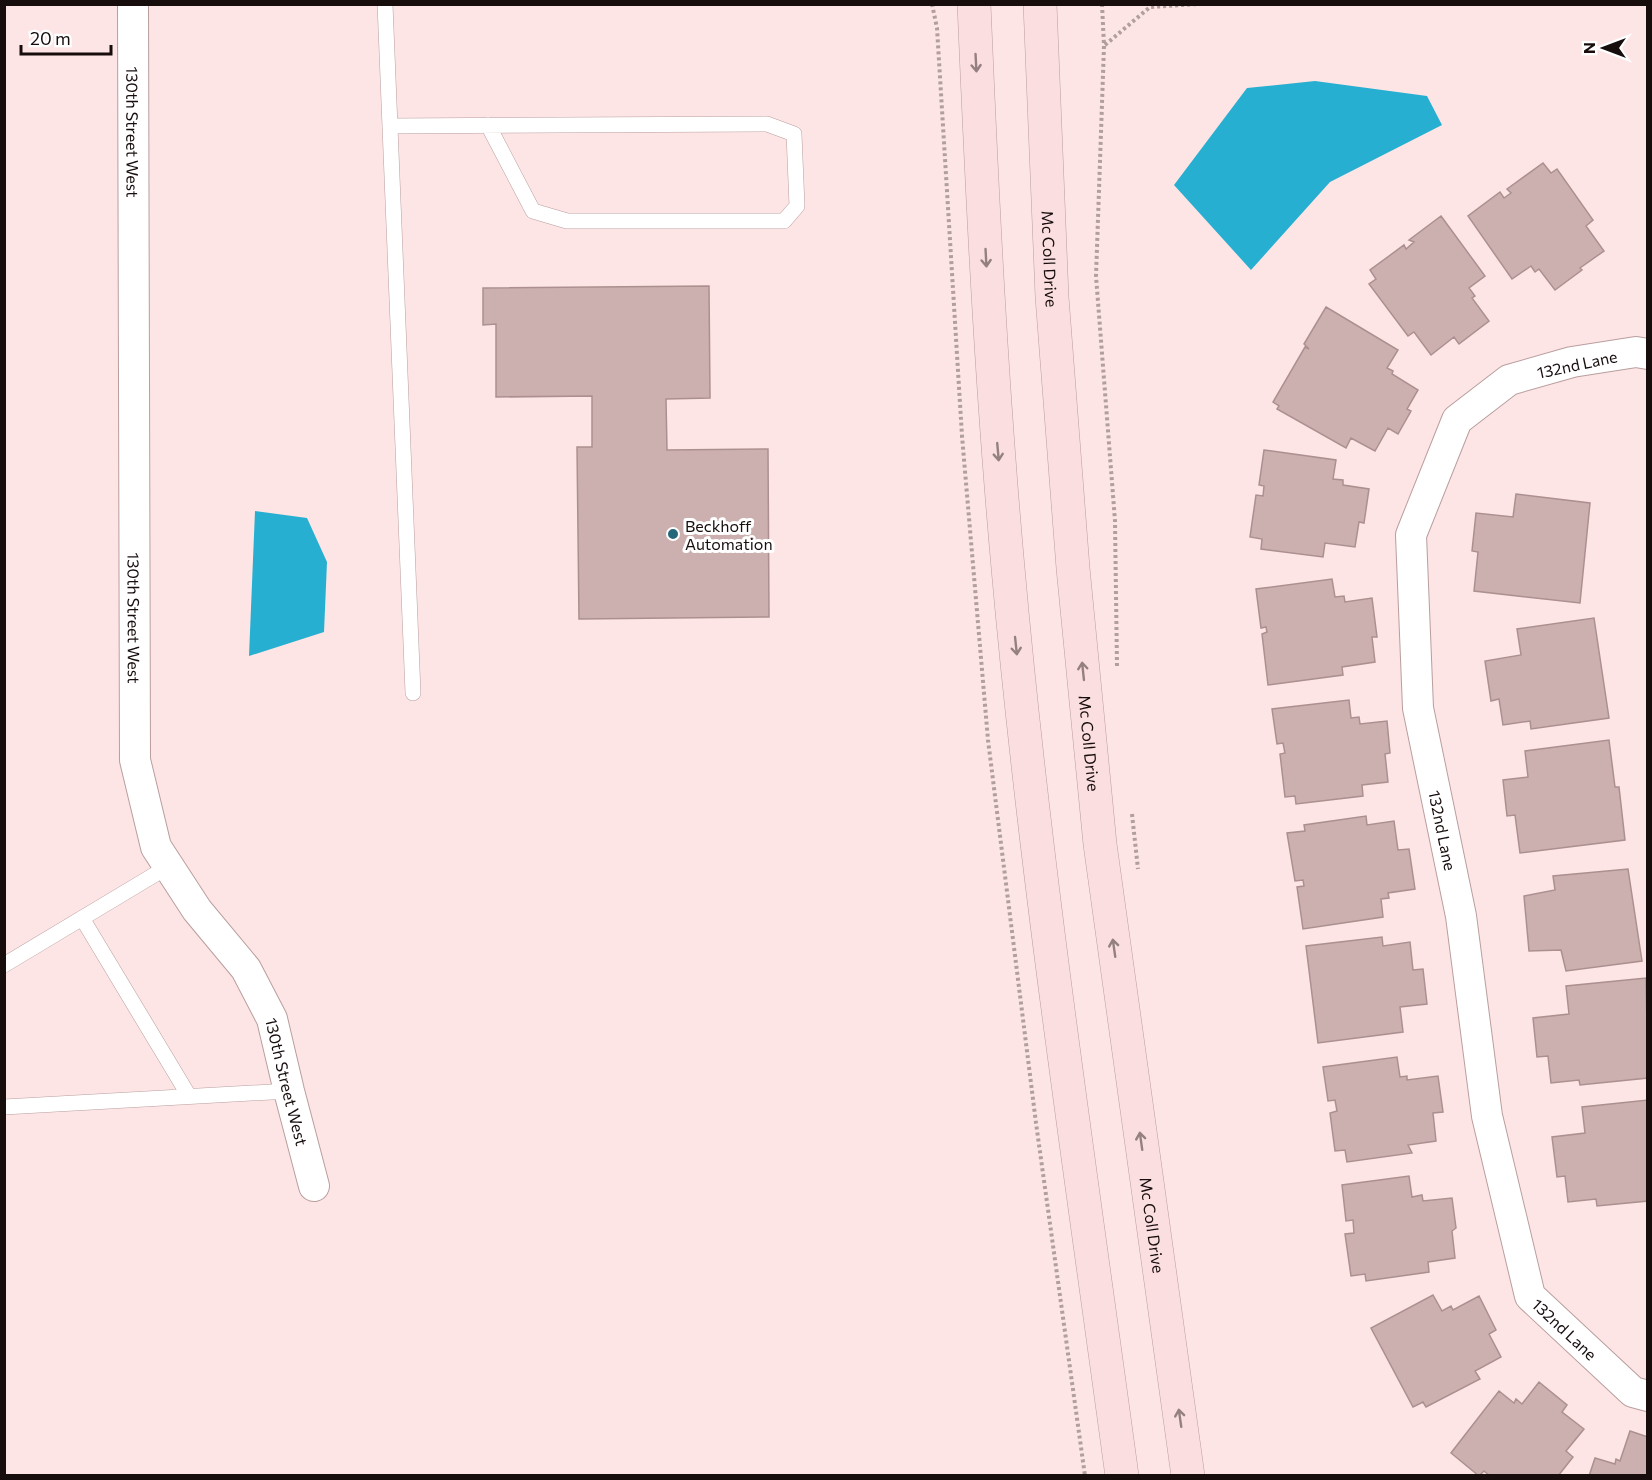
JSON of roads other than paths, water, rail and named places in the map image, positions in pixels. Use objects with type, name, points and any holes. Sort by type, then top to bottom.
[{"type":"main road","points":[[974,4],[988,291],[1008,571],[1055,990],[1122,1476]]},
{"type":"main road","name":"Mc Coll Drive","points":[[1040,4],[1052,297],[1073,568],[1100,844],[1188,1476]]},
{"type":"street","name":"130th Street West","points":[[133,4],[135,760],[156,847],[197,910],[246,969],[273,1019],[314,1186]]},
{"type":"street","name":"132nd Lane","points":[[1647,354],[1636,352],[1572,362],[1509,380],[1457,420],[1411,535],[1418,708],[1461,916],[1487,1116],[1530,1296],[1633,1392],[1647,1396]]},
{"type":"lane","points":[[385,4],[413,693]]},
{"type":"lane","points":[[390,126],[488,125],[767,124],[794,134],[797,206],[784,221],[567,221],[533,211],[488,125]]},
{"type":"lane","points":[[4,964],[169,866]]},
{"type":"lane","points":[[82,918],[189,1096]]},
{"type":"lane","points":[[4,1107],[289,1091]]},
{"type":"water","points":[[1315,81],[1427,96],[1442,125],[1330,182],[1251,270],[1174,185],[1247,88]]},
{"type":"water","points":[[255,511],[307,518],[327,562],[324,632],[249,656]]},
{"type":"place","name":"Beckhoff Automation","points":[[673,534]]}]
